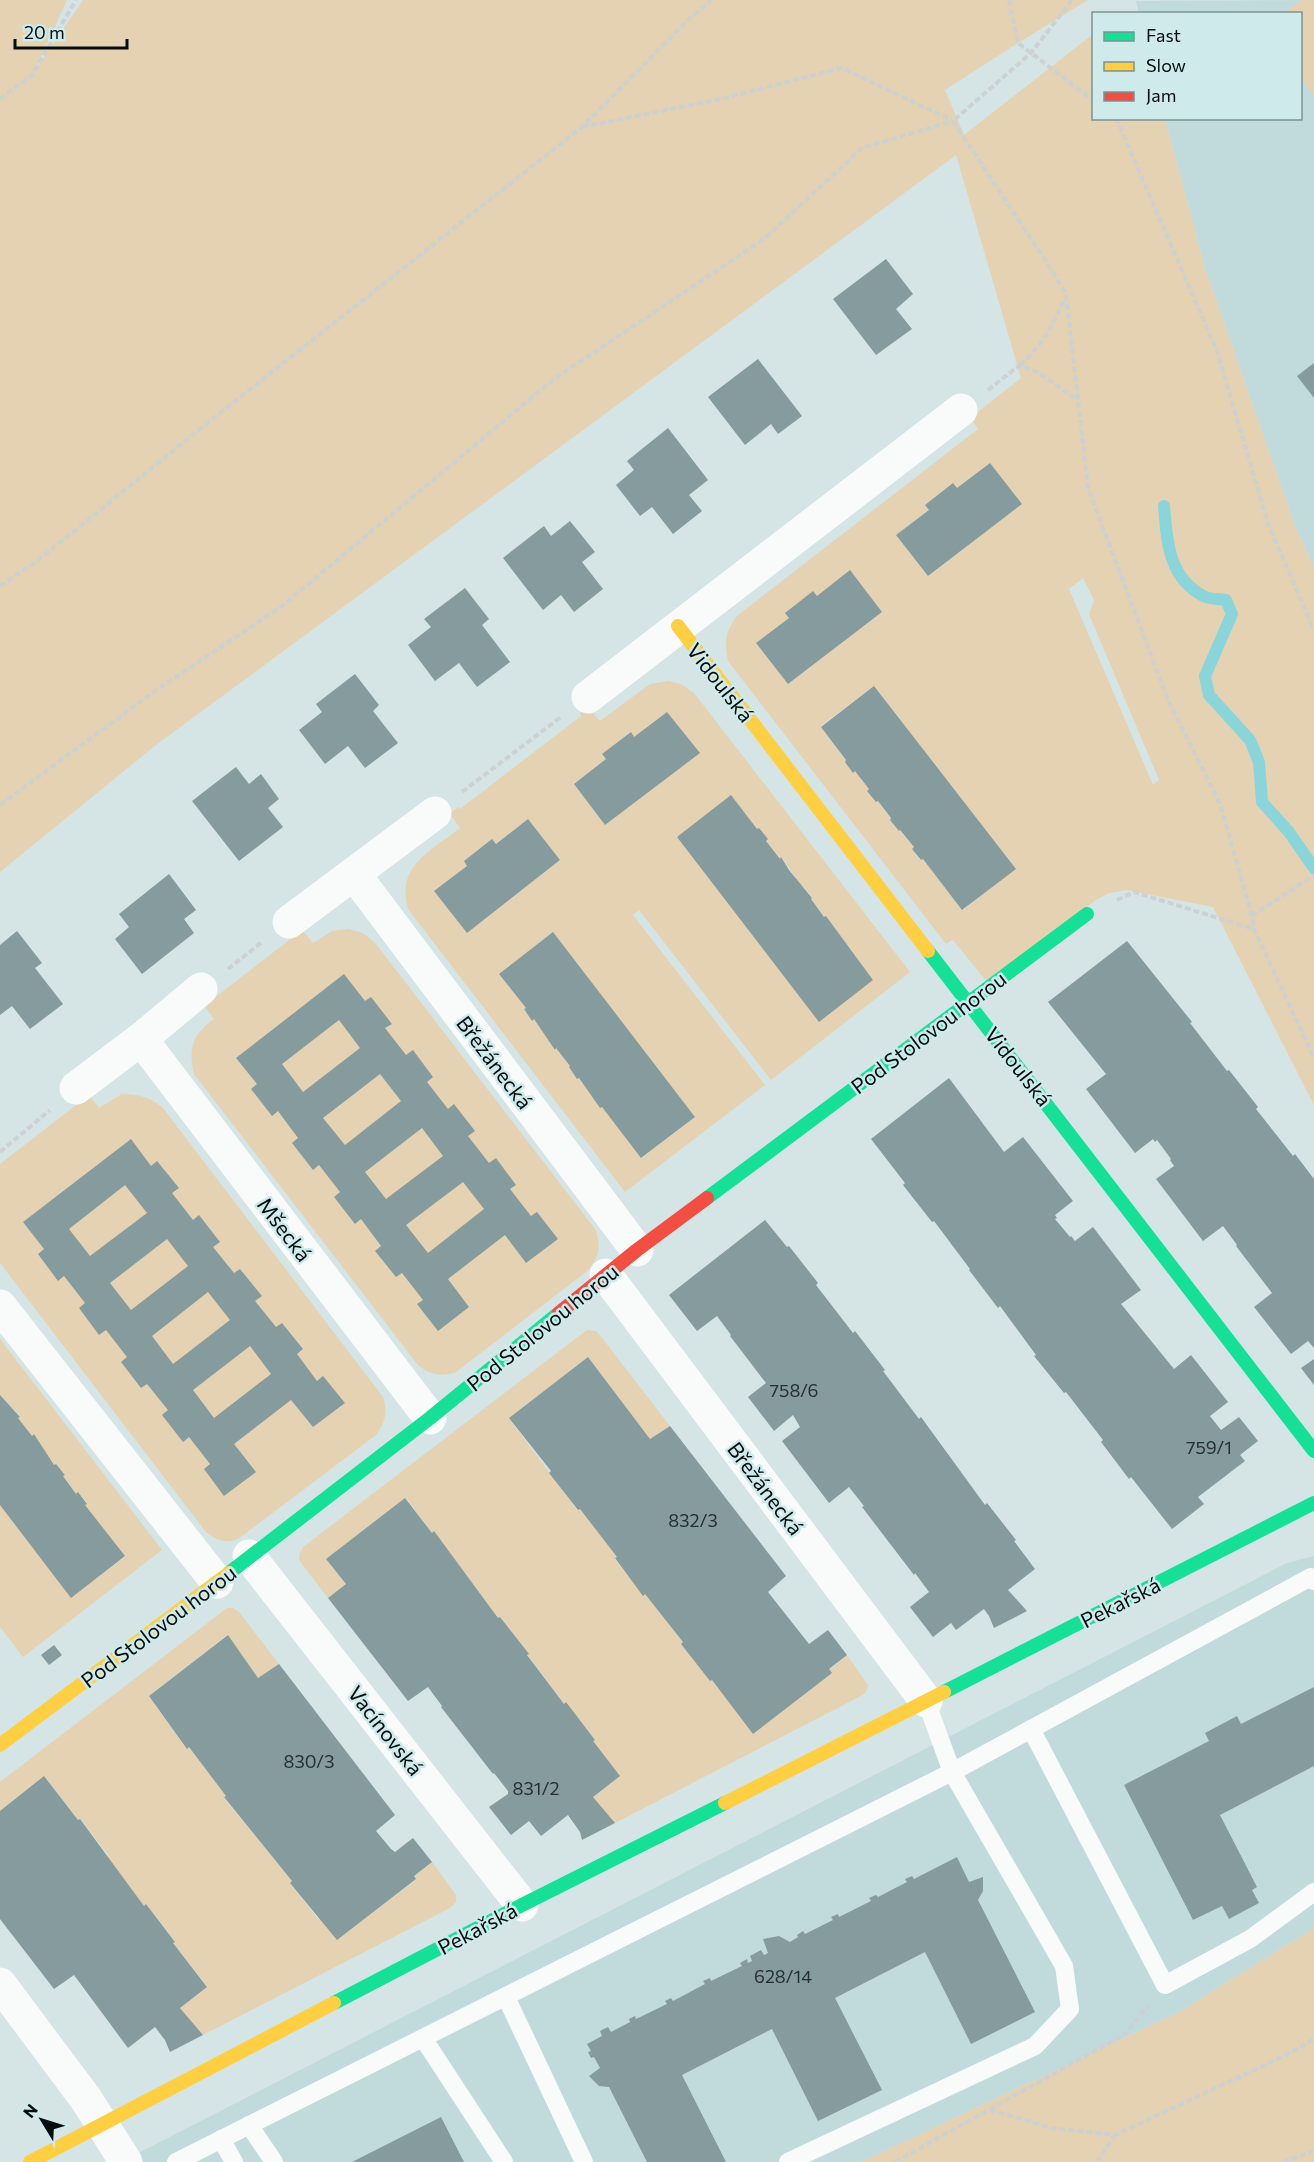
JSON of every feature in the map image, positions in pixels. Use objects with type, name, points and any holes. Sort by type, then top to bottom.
[{"type":"street","name":"Vidoulská","points":[[588,697],[961,410]]},
{"type":"street","name":"Vidoulská","points":[[678,626],[1314,1451]]},
{"type":"street","points":[[289,922],[435,813]]},
{"type":"street","name":"Břežánecká","points":[[354,874],[637,1250]]},
{"type":"street","name":"Pod Stolovou horou","points":[[0,1745],[430,1418],[637,1250],[1087,914]]},
{"type":"street","points":[[76,1088],[141,1039],[201,989]]},
{"type":"street","name":"Mšecká","points":[[141,1039],[430,1418]]},
{"type":"street","name":"Břežánecká","points":[[606,1275],[926,1701]]},
{"type":"street","points":[[0,1306],[217,1582]]},
{"type":"street","name":"Pekařská","points":[[30,2162],[522,1905],[1314,1503]]},
{"type":"street","name":"Vacínovská","points":[[249,1556],[522,1905]]},
{"type":"street","points":[[0,1984],[103,2124],[126,2162]]},
{"type":"lane","points":[[176,2162],[952,1772],[1312,1579]]},
{"type":"lane","points":[[788,2162],[1035,2046],[1070,2009],[1064,1966],[952,1772],[926,1701]]},
{"type":"lane","points":[[1031,1729],[1165,1985],[1250,1939],[1314,1892]]},
{"type":"lane","points":[[506,1997],[584,2162]]},
{"type":"lane","points":[[423,2038],[504,2162]]},
{"type":"lane","points":[[249,2125],[274,2162]]},
{"type":"lane","points":[[221,2139],[234,2162]]},
{"type":"path","points":[[0,99],[32,75],[76,0]]},
{"type":"path","points":[[0,586],[37,561],[582,126],[688,20],[712,0]]},
{"type":"path","points":[[1009,0],[1018,43],[1092,99]]},
{"type":"path","points":[[0,805],[155,691],[282,606],[554,379],[764,239],[862,148],[953,121],[1031,53],[1072,0]]},
{"type":"path","points":[[582,126],[725,98],[841,68],[953,121],[1052,269],[1066,294],[1088,488],[1168,700],[1220,804],[1254,929],[1314,1058]]},
{"type":"path","points":[[1117,120],[1217,351],[1268,524],[1314,630]]},
{"type":"path","points":[[961,410],[1020,365],[1037,349],[1052,327],[1066,294]]},
{"type":"path","points":[[1020,365],[1037,372],[1078,400]]},
{"type":"path","points":[[435,813],[588,697]]},
{"type":"path","points":[[1252,916],[1314,875]]},
{"type":"path","points":[[1087,914],[1134,892],[1254,929]]},
{"type":"path","points":[[201,989],[289,922]]},
{"type":"path","points":[[0,1152],[76,1088]]},
{"type":"path","points":[[895,2162],[1125,2034],[1165,1985]]},
{"type":"path","points":[[1097,2162],[1115,2136],[1284,2056],[1314,2039]]},
{"type":"path","points":[[990,2110],[1052,2128],[1115,2136]]},
{"type":"path","points":[[1283,2162],[1314,2151]]},
{"type":"shaded area","points":[[0,0],[67,0],[35,70],[83,0],[1088,0],[945,90],[964,135],[1092,35],[1092,120],[1165,120],[1204,265],[1295,526],[1314,568],[1314,1105],[1213,907],[1127,890],[1109,893],[1096,900],[988,983],[953,940],[946,944],[728,661],[726,637],[737,616],[978,429],[970,418],[1021,378],[956,155],[156,745],[0,872]],"holes":[[[990,463],[1021,504],[928,576],[896,535],[929,510],[925,505],[953,483],[957,488]],[[850,571],[882,612],[788,684],[756,643],[789,618],[813,592],[817,596]],[[1083,578],[1094,600],[1089,614],[1159,780],[1153,785],[1069,589]],[[874,686],[1015,868],[963,910],[923,859],[920,860],[912,849],[914,847],[890,820],[891,818],[878,801],[876,802],[867,791],[869,789],[845,762],[846,760],[821,726]]]},
{"type":"shaded area","points":[[1302,0],[1314,0],[1314,96],[1302,79],[1302,12],[1285,12]]},
{"type":"shaded area","points":[[1314,0],[1314,568],[1295,526],[1204,265],[1165,120],[1302,120],[1302,12],[1139,12],[1136,1]]},
{"type":"shaded area","points":[[668,681],[681,684],[694,693],[910,972],[771,1080],[639,910],[633,915],[765,1085],[625,1192],[408,909],[406,894],[411,870],[418,861],[460,828],[450,814],[458,807],[460,809],[581,716],[580,713],[588,707],[600,721],[650,684]],"holes":[[[667,712],[699,753],[605,825],[574,784],[606,759],[603,754],[630,732],[634,737]],[[528,819],[560,860],[467,933],[435,892],[467,866],[464,861],[492,840],[496,844]],[[757,829],[812,897],[811,899],[824,917],[826,916],[873,980],[677,837]],[[553,933],[695,1117],[642,1158],[602,1107],[600,1108],[499,974]]]},
{"type":"shaded area","points":[[348,929],[363,933],[376,944],[595,1229],[597,1235],[598,1252],[586,1272],[451,1374],[436,1374],[418,1365],[194,1074],[192,1049],[196,1037],[214,1019],[204,1006],[302,930],[313,943],[332,931]]},
{"type":"shaded area","points":[[122,1094],[144,1097],[163,1108],[385,1402],[385,1417],[376,1435],[238,1539],[221,1540],[206,1532],[0,1263],[0,1164],[89,1095],[99,1108]]},
{"type":"shaded area","points":[[587,1330],[596,1331],[599,1334],[670,1426],[650,1439],[588,1357],[509,1418],[577,1510],[580,1509],[617,1557],[615,1559],[683,1642],[681,1644],[710,1681],[712,1680],[753,1733],[847,1655],[868,1685],[866,1692],[861,1696],[615,1823],[593,1797],[594,1740],[406,1498],[326,1559],[346,1584],[328,1598],[299,1560],[303,1547]]},
{"type":"shaded area","points":[[0,1339],[162,1550],[23,1657],[0,1627],[0,1505],[71,1597],[125,1557],[85,1505],[87,1503],[79,1493],[76,1494],[63,1476],[65,1474],[56,1464],[54,1465],[40,1447],[42,1445],[34,1434],[32,1436],[18,1418],[20,1416],[0,1395]]},
{"type":"shaded area","points":[[1314,1556],[1314,1928],[1179,2012],[861,2162],[121,2162],[1287,1563]]},
{"type":"shaded area","points":[[227,1608],[233,1608],[239,1612],[279,1664],[258,1678],[227,1635],[149,1696],[186,1748],[189,1747],[226,1796],[224,1798],[292,1881],[290,1883],[337,1939],[416,1880],[414,1876],[432,1862],[456,1895],[456,1902],[450,1908],[203,2035],[180,2008],[207,1986],[147,1905],[144,1906],[107,1858],[109,1856],[80,1819],[78,1820],[45,1777],[0,1811],[0,1782]]},
{"type":"shaded area","points":[[1314,1928],[1314,2162],[861,2162],[1179,2012]]},
{"type":"building","points":[[886,259],[913,294],[896,309],[912,329],[876,355],[833,299]]},
{"type":"building","points":[[758,359],[802,416],[778,434],[771,424],[745,445],[708,397]]},
{"type":"building","points":[[1314,363],[1314,398],[1297,376]]},
{"type":"building","points":[[668,428],[708,480],[689,495],[702,511],[673,534],[652,507],[640,516],[616,485],[634,470],[627,461]]},
{"type":"building","points":[[990,463],[1022,504],[928,576],[896,535],[929,510],[925,505],[953,483],[957,488]]},
{"type":"building","points":[[570,521],[595,552],[582,562],[603,589],[574,612],[561,595],[543,610],[503,558],[544,526],[551,536]]},
{"type":"building","points":[[850,570],[882,612],[788,684],[756,643],[789,618],[785,613],[813,591],[817,596]]},
{"type":"building","points":[[465,588],[489,619],[482,625],[510,662],[477,687],[459,663],[435,681],[408,645],[431,627],[424,619]]},
{"type":"building","points":[[355,674],[379,705],[373,711],[398,743],[365,768],[348,746],[325,764],[299,730],[322,712],[316,704]]},
{"type":"building","points":[[874,686],[1016,869],[962,910],[923,859],[921,860],[912,849],[914,847],[890,820],[891,818],[878,801],[876,802],[867,791],[869,789],[855,771],[853,773],[821,727]]},
{"type":"building","points":[[667,712],[700,753],[605,825],[574,784],[606,759],[602,754],[631,732],[634,737]]},
{"type":"building","points":[[236,767],[249,784],[261,774],[279,799],[268,808],[283,827],[239,861],[192,801]]},
{"type":"building","points":[[731,795],[757,829],[759,828],[768,839],[766,841],[780,859],[781,857],[873,980],[819,1022],[677,837]]},
{"type":"building","points":[[528,819],[560,860],[467,933],[434,891],[467,866],[464,861],[492,839],[496,844]]},
{"type":"building","points":[[169,874],[196,910],[184,919],[194,933],[142,974],[115,939],[129,927],[119,914]]},
{"type":"building","points":[[17,931],[42,963],[35,968],[63,1004],[30,1029],[12,1006],[0,1015],[0,945]]},
{"type":"building","points":[[553,932],[695,1117],[641,1158],[579,1078],[577,1079],[570,1066],[556,1048],[555,1050],[534,1019],[532,1021],[524,1009],[526,1008],[499,974]]},
{"type":"building","points":[[1127,941],[1192,1022],[1190,1023],[1227,1071],[1229,1070],[1258,1107],[1256,1109],[1314,1179],[1314,1348],[1308,1341],[1291,1354],[1254,1307],[1272,1293],[1223,1226],[1203,1241],[1156,1179],[1174,1166],[1157,1140],[1155,1142],[1153,1139],[1135,1153],[1086,1089],[1106,1074],[1048,1002]]},
{"type":"building","points":[[344,974],[365,1001],[371,997],[392,1024],[385,1028],[406,1055],[413,1050],[433,1077],[427,1082],[448,1109],[454,1104],[475,1131],[468,1136],[489,1163],[496,1158],[516,1185],[510,1189],[531,1216],[537,1212],[558,1239],[526,1263],[505,1235],[448,1279],[469,1307],[438,1331],[417,1304],[423,1300],[402,1273],[396,1277],[375,1251],[381,1246],[361,1219],[355,1224],[334,1197],[340,1192],[319,1165],[313,1170],[292,1143],[298,1138],[278,1111],[272,1116],[251,1089],[257,1084],[236,1058]],"holes":[[[339,1020],[360,1048],[303,1092],[282,1064]],[[380,1074],[401,1101],[345,1145],[323,1118]],[[422,1128],[443,1156],[386,1199],[365,1172]],[[463,1182],[484,1209],[428,1253],[406,1225]]]},
{"type":"building","points":[[949,1078],[1004,1152],[1023,1137],[1073,1201],[1055,1215],[1057,1218],[1055,1219],[1075,1241],[1093,1227],[1141,1290],[1121,1304],[1174,1369],[1191,1355],[1228,1402],[1210,1416],[1221,1430],[1239,1417],[1258,1441],[1240,1455],[1245,1461],[1198,1497],[1204,1504],[1172,1529],[1131,1477],[1129,1479],[1101,1442],[1103,1440],[1066,1392],[1064,1393],[1034,1356],[1036,1355],[1000,1306],[998,1308],[934,1221],[932,1222],[903,1185],[905,1183],[871,1139]]},
{"type":"building","points":[[131,1139],[151,1166],[157,1161],[179,1188],[172,1193],[193,1220],[199,1215],[220,1242],[213,1247],[234,1273],[240,1269],[262,1296],[255,1301],[276,1327],[282,1323],[303,1349],[297,1354],[317,1381],[323,1376],[345,1403],[313,1427],[291,1400],[234,1444],[256,1472],[224,1496],[204,1469],[210,1464],[189,1437],[183,1442],[162,1415],[168,1410],[147,1384],[141,1388],[121,1362],[127,1357],[106,1330],[99,1335],[79,1308],[85,1303],[64,1276],[58,1281],[38,1254],[44,1249],[23,1222]],"holes":[[[125,1185],[147,1213],[90,1256],[69,1229]],[[167,1239],[188,1266],[131,1310],[110,1283]],[[208,1292],[230,1320],[173,1364],[152,1336]],[[250,1346],[271,1374],[214,1418],[193,1390]]]},
{"type":"building","points":[[765,1220],[787,1247],[789,1246],[853,1333],[855,1331],[885,1370],[883,1371],[919,1419],[921,1417],[985,1505],[987,1503],[1016,1540],[1014,1541],[1035,1569],[1008,1590],[1027,1611],[994,1628],[984,1609],[956,1630],[951,1623],[933,1637],[910,1607],[929,1592],[862,1507],[864,1506],[849,1487],[829,1503],[782,1441],[800,1427],[793,1415],[774,1431],[748,1397],[766,1383],[717,1316],[697,1331],[669,1295]]},
{"type":"building","points":[[588,1357],[650,1439],[670,1426],[786,1576],[768,1592],[809,1644],[828,1630],[847,1655],[829,1669],[832,1673],[753,1734],[681,1644],[683,1642],[645,1594],[643,1596],[615,1558],[617,1557],[549,1473],[551,1471],[509,1418]]},
{"type":"building","points":[[1314,1359],[1314,1385],[1301,1368]]},
{"type":"building","points":[[0,1395],[20,1417],[18,1418],[32,1436],[34,1434],[54,1465],[56,1464],[65,1475],[63,1476],[76,1494],[78,1492],[87,1504],[85,1505],[125,1556],[71,1598],[0,1505]]},
{"type":"building","points":[[405,1498],[432,1533],[434,1531],[498,1618],[500,1617],[529,1654],[527,1655],[564,1704],[566,1702],[595,1740],[593,1741],[620,1776],[593,1797],[615,1823],[582,1840],[580,1832],[568,1815],[541,1836],[529,1821],[511,1835],[489,1807],[508,1794],[508,1791],[441,1707],[428,1687],[408,1701],[328,1598],[346,1584],[326,1559]]},
{"type":"building","points":[[228,1635],[258,1678],[279,1664],[395,1815],[376,1831],[391,1849],[395,1852],[413,1838],[432,1862],[414,1876],[416,1879],[337,1940],[290,1883],[292,1881],[224,1797],[226,1796],[189,1747],[187,1749],[149,1696]]},
{"type":"building","points":[[54,1645],[62,1655],[49,1665],[41,1655]]},
{"type":"building","points":[[1314,1687],[1314,1766],[1220,1815],[1257,1887],[1252,1890],[1259,1903],[1229,1919],[1222,1906],[1193,1920],[1124,1785],[1209,1741],[1205,1733],[1237,1716],[1241,1724]]},
{"type":"building","points":[[44,1776],[78,1820],[80,1819],[144,1906],[146,1904],[207,1987],[180,2008],[203,2035],[170,2052],[165,2040],[155,2027],[128,2048],[74,1975],[54,1989],[0,1919],[0,1811]]},
{"type":"building","points":[[957,1857],[969,1882],[983,1877],[983,1891],[978,1900],[1035,2012],[971,2044],[925,1952],[835,1998],[882,2090],[818,2121],[772,2029],[682,2075],[726,2162],[647,2162],[609,2087],[599,2086],[589,2076],[600,2068],[594,2057],[591,2058],[588,2052],[591,2051],[587,2044],[602,2036],[600,2031],[608,2027],[611,2032],[630,2022],[629,2019],[635,2016],[636,2019],[667,2004],[665,2001],[671,1998],[673,2001],[705,1984],[703,1981],[710,1978],[711,1981],[742,1966],[740,1963],[747,1959],[748,1963],[752,1961],[750,1956],[761,1950],[764,1955],[768,1953],[763,1939],[779,1936],[790,1942],[803,1931],[805,1934],[833,1920],[831,1917],[838,1914],[839,1917],[871,1901],[869,1898],[876,1895],[878,1897],[907,1882],[905,1879],[912,1876],[914,1879]]},
{"type":"building","points":[[441,2117],[464,2162],[352,2162]]},
{"type":"waterway","points":[[1164,506],[1168,545],[1176,568],[1191,588],[1203,596],[1226,600],[1232,614],[1205,676],[1209,695],[1250,740],[1259,762],[1262,802],[1289,832],[1314,868]]},
{"type":"traffic: fast","points":[[707,1198],[1087,914]]},
{"type":"traffic: fast","points":[[928,951],[1314,1451]]},
{"type":"traffic: fast","points":[[229,1573],[430,1418],[559,1313]]},
{"type":"traffic: fast","points":[[944,1692],[1314,1503]]},
{"type":"traffic: fast","points":[[334,2003],[725,1803]]},
{"type":"traffic: slow","points":[[678,626],[928,951]]},
{"type":"traffic: slow","points":[[0,1745],[229,1573]]},
{"type":"traffic: slow","points":[[725,1803],[944,1692]]},
{"type":"traffic: slow","points":[[30,2162],[334,2003]]},
{"type":"traffic: jam","points":[[559,1313],[637,1250],[707,1198]]}]
